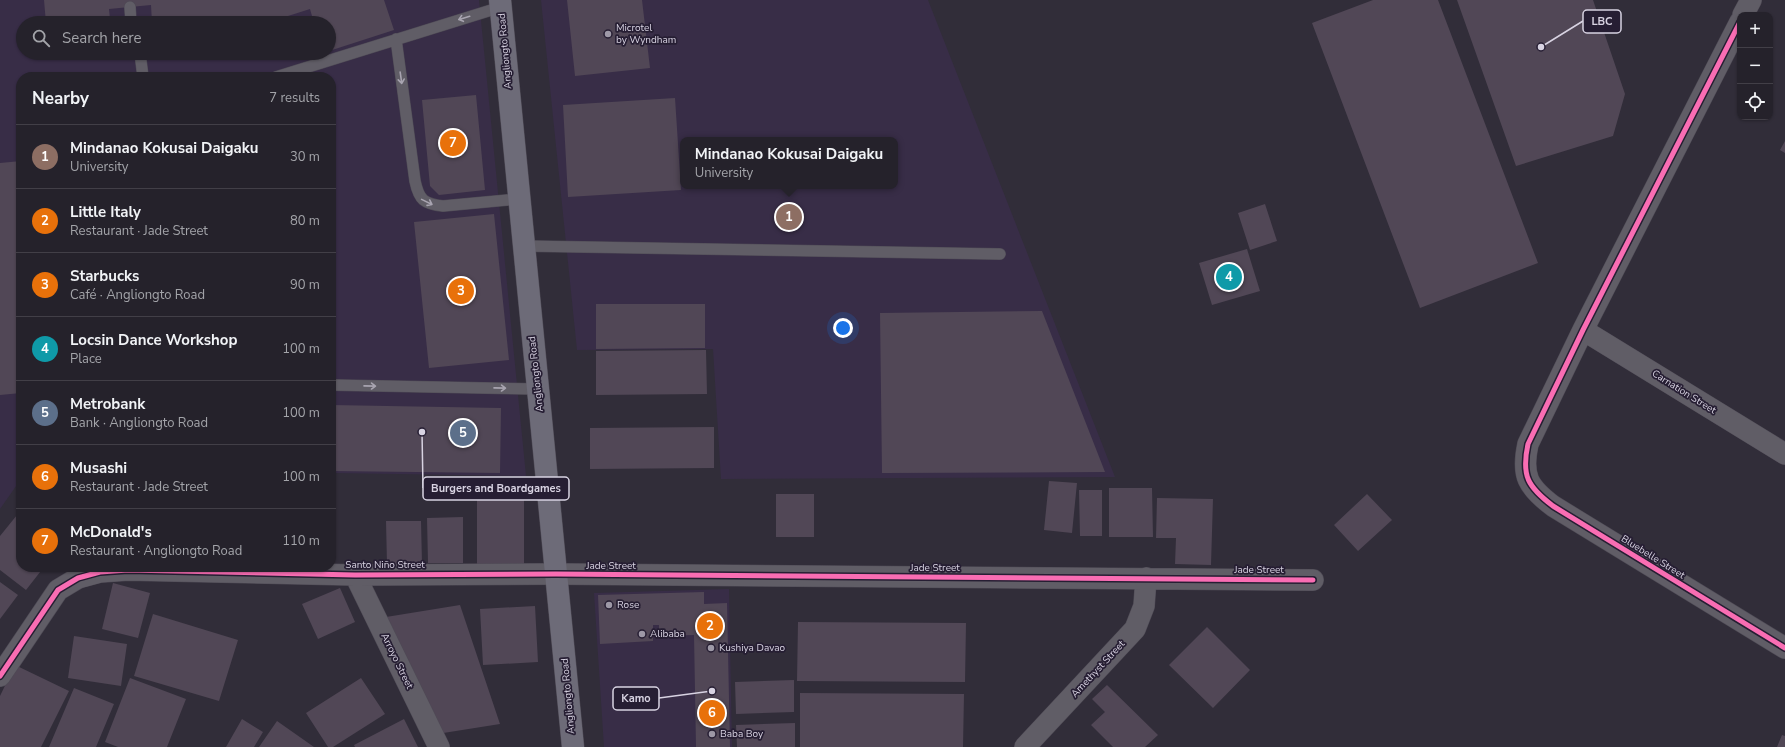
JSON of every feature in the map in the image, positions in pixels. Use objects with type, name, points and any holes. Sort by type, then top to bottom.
[{"type":"main road","name":"Angliongto Road","points":[[500,3],[573,747]]},
{"type":"street","points":[[1745,12],[1751,0]]},
{"type":"street","points":[[1583,330],[1737,28]]},
{"type":"street","name":"Carnation Street","points":[[1583,330],[1785,454]]},
{"type":"street","name":"Bluebelle Street","points":[[1583,330],[1528,444],[1525,457],[1525,469],[1528,482],[1536,494],[1553,506],[1785,648]]},
{"type":"street","name":"Santo Niño Street","points":[[0,676],[58,590],[78,578],[100,572]]},
{"type":"street","name":"Santo Niño Street","points":[[219,572],[355,575],[556,574]]},
{"type":"street","name":"Jade Street","points":[[556,574],[1313,580]]},
{"type":"street","name":"Arroyo Street","points":[[355,575],[439,747]]},
{"type":"street","name":"Amethyst Street","points":[[1025,747],[1135,629],[1144,606],[1146,578]]},
{"type":"lane","points":[[336,58],[396,40],[500,3]]},
{"type":"lane","points":[[130,7],[131,16]]},
{"type":"lane","points":[[396,40],[414,181],[422,200],[430,204],[443,206],[519,199]]},
{"type":"lane","points":[[141,60],[142,72]]},
{"type":"lane","points":[[292,72],[331,60]]},
{"type":"lane","points":[[524,246],[1000,254]]},
{"type":"lane","points":[[336,385],[538,389]]},
{"type":"shaded area","points":[[0,0],[479,0],[526,476],[336,473],[336,72],[16,72],[16,486],[0,509]]},
{"type":"shaded area","points":[[541,0],[928,0],[1115,477],[721,479],[713,349],[577,350]]},
{"type":"shaded area","points":[[729,589],[732,747],[604,747],[594,593]]},
{"type":"building","points":[[44,0],[384,0],[394,30],[336,49],[336,16],[312,16],[310,9],[288,16],[152,16],[151,5],[109,9],[110,16],[45,16]]},
{"type":"building","name":"Microtel by Wyndham","points":[[567,0],[642,0],[650,68],[575,76]]},
{"type":"building","points":[[1373,0],[1438,0],[1538,263],[1420,308],[1312,23]]},
{"type":"building","points":[[1457,0],[1593,0],[1625,94],[1613,136],[1516,166]]},
{"type":"building","points":[[476,95],[485,190],[439,195],[430,186],[422,100]]},
{"type":"building","points":[[675,98],[681,190],[568,197],[563,105]]},
{"type":"building","points":[[1785,141],[1785,153],[1780,150]]},
{"type":"building","points":[[16,161],[16,393],[0,395],[0,163]]},
{"type":"building","points":[[1265,204],[1277,241],[1250,250],[1238,213]]},
{"type":"building","points":[[494,214],[509,360],[429,368],[414,222]]},
{"type":"building","points":[[1247,249],[1260,291],[1212,305],[1199,263]]},
{"type":"building","points":[[596,304],[705,304],[705,348],[596,349]]},
{"type":"building","points":[[1042,311],[1105,472],[882,473],[880,313]]},
{"type":"building","points":[[706,350],[707,394],[596,395],[596,351]]},
{"type":"building","points":[[336,405],[501,408],[500,473],[336,471]]},
{"type":"building","points":[[714,427],[714,468],[590,469],[590,428]]},
{"type":"building","points":[[477,479],[524,479],[524,565],[477,565]]},
{"type":"building","points":[[1049,481],[1077,483],[1072,533],[1044,530]]},
{"type":"building","points":[[1109,488],[1152,488],[1153,537],[1109,537]]},
{"type":"building","points":[[1079,490],[1102,490],[1102,536],[1080,536]]},
{"type":"building","points":[[776,494],[814,494],[814,537],[776,537]]},
{"type":"building","points":[[1367,494],[1392,520],[1358,551],[1334,525]]},
{"type":"building","points":[[1157,498],[1213,499],[1211,565],[1175,564],[1176,538],[1156,538]]},
{"type":"building","points":[[16,516],[16,572],[40,572],[26,590],[0,570],[0,536]]},
{"type":"building","points":[[463,517],[463,563],[428,563],[427,518]]},
{"type":"building","points":[[386,521],[421,521],[422,564],[387,564]]},
{"type":"building","points":[[0,582],[18,595],[0,619]]},
{"type":"building","points":[[113,583],[150,593],[138,638],[102,629]]},
{"type":"building","points":[[340,588],[355,622],[318,639],[302,604]]},
{"type":"building","points":[[704,592],[704,604],[727,603],[730,747],[696,747],[694,635],[659,636],[659,625],[653,625],[653,641],[600,644],[598,595]]},
{"type":"building","points":[[460,605],[500,724],[437,734],[386,617]]},
{"type":"building","points":[[535,606],[538,662],[483,665],[480,609]]},
{"type":"building","points":[[153,614],[238,640],[219,701],[134,676]]},
{"type":"building","points":[[798,622],[966,623],[965,682],[797,681]]},
{"type":"building","points":[[1207,627],[1250,670],[1213,708],[1169,665]]},
{"type":"building","points":[[74,636],[127,644],[121,686],[68,678]]},
{"type":"building","points":[[15,665],[69,691],[41,747],[0,747],[0,696]]},
{"type":"building","points":[[130,678],[186,699],[167,747],[118,747],[105,742]]},
{"type":"building","points":[[361,678],[385,714],[333,747],[328,747],[306,713]]},
{"type":"building","points":[[794,680],[794,712],[736,714],[735,682]]},
{"type":"building","points":[[1107,685],[1158,735],[1145,747],[1113,747],[1091,725],[1105,712],[1092,699]]},
{"type":"building","points":[[74,688],[114,704],[96,747],[49,747]]},
{"type":"building","points":[[800,693],[964,694],[963,747],[800,747]]},
{"type":"building","points":[[242,719],[263,732],[254,747],[226,747]]},
{"type":"building","points":[[404,719],[418,747],[355,747],[354,745]]},
{"type":"building","points":[[277,721],[314,747],[259,747]]},
{"type":"building","points":[[795,723],[795,747],[737,747],[736,725]]},
{"type":"building","points":[[1782,735],[1785,736],[1785,747],[1777,747]]},
{"type":"cycle path","points":[[1737,28],[1583,330],[1528,444],[1525,465],[1528,480],[1532,486],[1553,506],[1785,648]]},
{"type":"cycle path","points":[[0,676],[58,590],[78,578],[100,572]]},
{"type":"cycle path","points":[[219,572],[355,575],[556,574],[1313,580]]},
{"type":"place","name":"Microtel by Wyndham","points":[[608,34]]},
{"type":"place","name":"LBC","points":[[1541,47]]},
{"type":"place","name":"McDonald's","points":[[453,143]]},
{"type":"place","name":"Mindanao Kokusai Daigaku","points":[[789,217]]},
{"type":"place","name":"Locsin Dance Workshop","points":[[1229,277]]},
{"type":"place","name":"Starbucks","points":[[461,291]]},
{"type":"place","name":"Burgers and Boardgames","points":[[422,432]]},
{"type":"place","name":"Metrobank","points":[[463,433]]},
{"type":"place","name":"Rose","points":[[609,605]]},
{"type":"place","name":"Little Italy","points":[[710,626]]},
{"type":"place","name":"Alibaba","points":[[642,634]]},
{"type":"place","name":"Kushiya Davao","points":[[711,648]]},
{"type":"place","name":"Kamo","points":[[712,691]]},
{"type":"place","name":"Musashi","points":[[712,713]]},
{"type":"place","name":"Baba Boy","points":[[712,734]]}]
